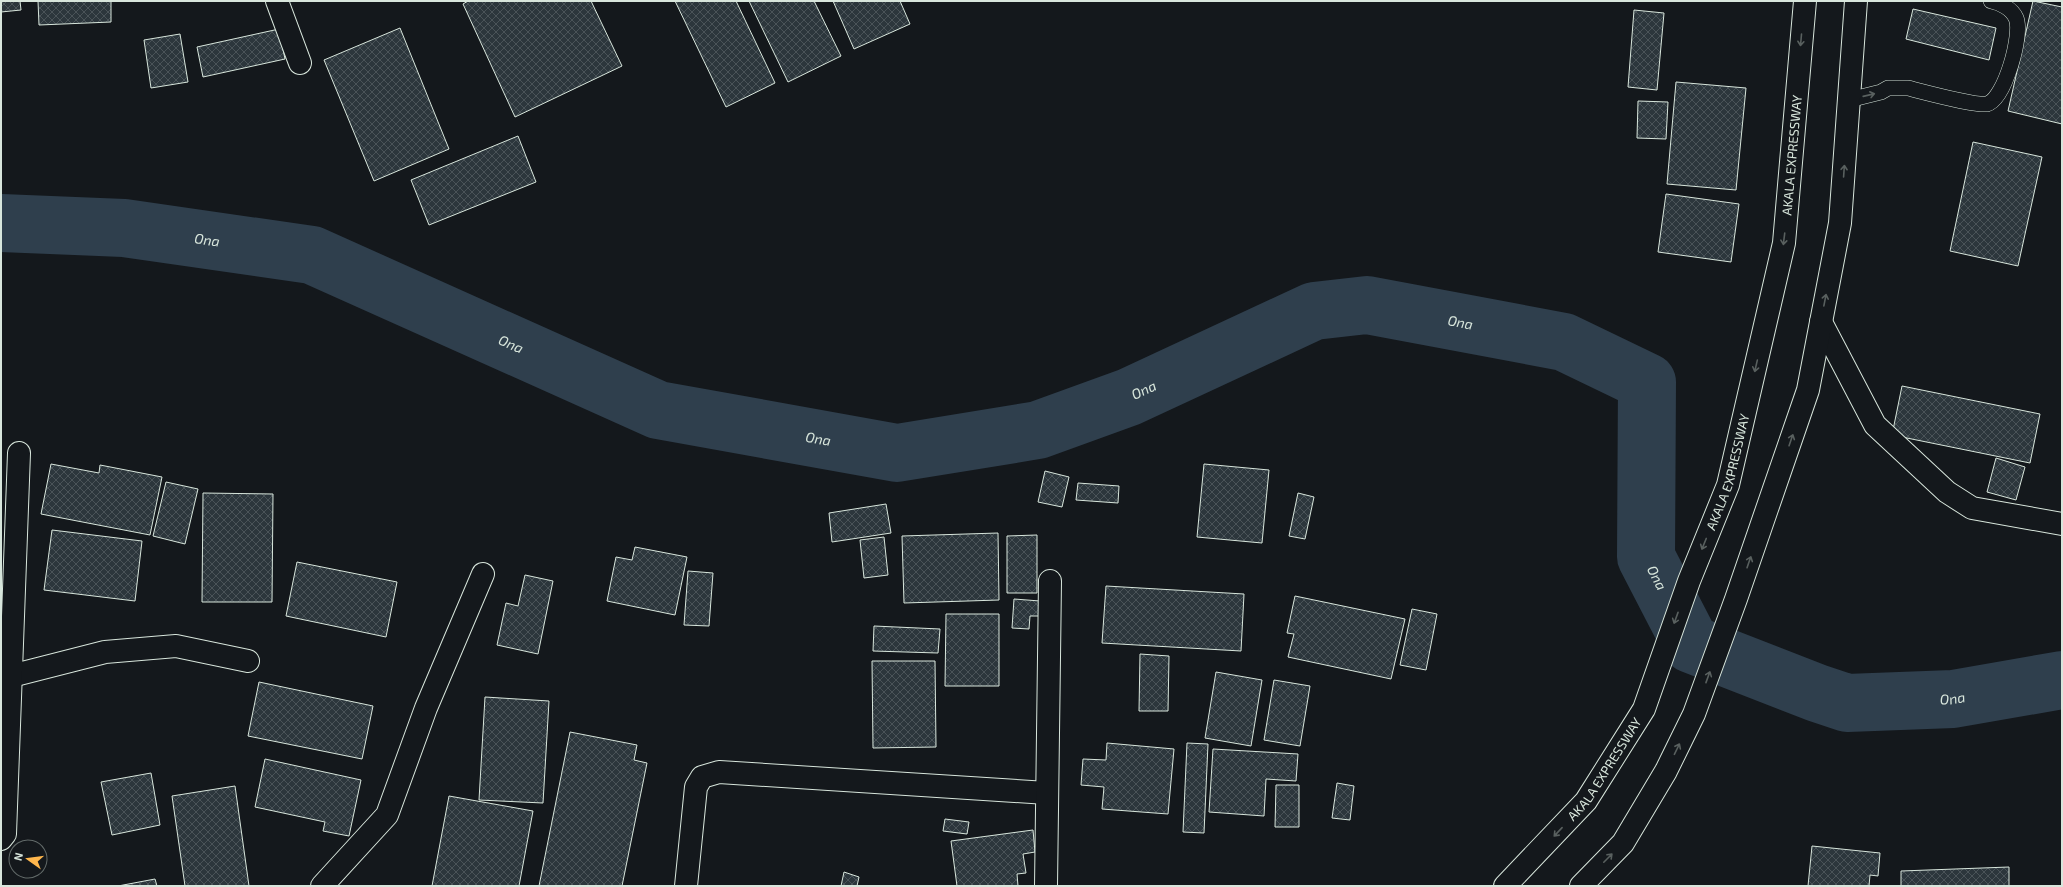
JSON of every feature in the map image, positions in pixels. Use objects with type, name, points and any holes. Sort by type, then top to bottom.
[{"type":"street","points":[[277,1],[300,62]]},
{"type":"street","name":"AKALA EXPRESSWAY","points":[[1505,886],[1586,802],[1644,709],[1689,581],[1728,485],[1784,243],[1805,1]]},
{"type":"street","points":[[1580,886],[1623,843],[1666,771],[1694,714],[1736,599],[1808,390],[1840,223],[1856,1]]},
{"type":"street","points":[[1821,322],[1875,425],[1947,492],[1972,508],[2062,524]]},
{"type":"street","points":[[1,839],[5,834],[19,453]]},
{"type":"street","points":[[322,886],[387,815],[426,708],[483,574]]},
{"type":"street","points":[[1046,886],[1050,581]]},
{"type":"street","points":[[11,676],[105,652],[176,646],[248,661]]},
{"type":"street","points":[[686,886],[696,787],[702,777],[719,772],[1047,793]]},
{"type":"lane","points":[[1849,100],[1881,92],[1888,88],[1908,88],[1980,104],[1993,101],[2002,89],[2008,76],[2017,31],[2016,19],[2011,10],[1991,1]]},
{"type":"building","points":[[1,1],[20,1],[21,10],[1,12]]},
{"type":"building","points":[[38,1],[111,1],[111,22],[39,25]]},
{"type":"building","points":[[468,1],[591,1],[622,66],[515,117],[463,4]]},
{"type":"building","points":[[675,1],[736,1],[775,83],[726,107]]},
{"type":"building","points":[[749,1],[814,1],[841,56],[788,82]]},
{"type":"building","points":[[833,1],[900,1],[910,24],[854,49]]},
{"type":"building","points":[[2033,1],[2062,7],[2062,124],[2008,111]]},
{"type":"building","points":[[1913,9],[1996,28],[1989,60],[1906,39]]},
{"type":"building","points":[[1634,10],[1664,13],[1657,90],[1628,87]]},
{"type":"building","points":[[400,28],[449,149],[374,181],[324,60]]},
{"type":"building","points":[[279,29],[285,59],[203,77],[197,47]]},
{"type":"building","points":[[180,34],[188,82],[151,88],[144,40]]},
{"type":"building","points":[[1676,82],[1746,88],[1736,190],[1667,184]]},
{"type":"building","points":[[1638,101],[1668,102],[1666,139],[1637,138]]},
{"type":"building","points":[[518,136],[536,182],[429,225],[411,180]]},
{"type":"building","points":[[1973,142],[2042,157],[2018,266],[1950,251]]},
{"type":"building","points":[[1666,194],[1739,204],[1731,262],[1658,252]]},
{"type":"building","points":[[1902,386],[2040,414],[2030,463],[1892,435]]},
{"type":"building","points":[[1996,458],[2025,467],[2016,500],[1987,492]]},
{"type":"building","points":[[51,464],[99,473],[100,465],[162,477],[150,535],[41,514]]},
{"type":"building","points":[[1204,464],[1269,470],[1262,543],[1197,537]]},
{"type":"building","points":[[1045,471],[1069,477],[1062,507],[1038,502]]},
{"type":"building","points":[[166,482],[198,489],[185,544],[153,536]]},
{"type":"building","points":[[1078,483],[1119,486],[1118,503],[1076,500]]},
{"type":"building","points":[[203,493],[273,494],[272,602],[202,602]]},
{"type":"building","points":[[1298,493],[1314,497],[1305,539],[1289,536]]},
{"type":"building","points":[[886,504],[891,533],[832,542],[829,513]]},
{"type":"building","points":[[52,530],[142,541],[135,601],[44,590]]},
{"type":"building","points":[[998,533],[999,600],[904,603],[902,536]]},
{"type":"building","points":[[1037,535],[1037,593],[1007,593],[1007,536]]},
{"type":"building","points":[[884,537],[888,575],[864,578],[860,540]]},
{"type":"building","points":[[635,547],[687,557],[675,615],[607,601],[616,557],[632,560]]},
{"type":"building","points":[[297,562],[397,582],[386,637],[286,616]]},
{"type":"building","points":[[688,571],[713,573],[709,626],[684,625]]},
{"type":"building","points":[[525,575],[553,581],[538,654],[497,645],[506,603],[518,606]]},
{"type":"building","points":[[1106,586],[1244,594],[1241,651],[1102,643]]},
{"type":"building","points":[[1295,596],[1405,619],[1391,679],[1288,657],[1294,634],[1287,633]]},
{"type":"building","points":[[1014,599],[1040,601],[1039,616],[1030,616],[1029,629],[1012,628]]},
{"type":"building","points":[[1412,609],[1437,614],[1426,670],[1400,665]]},
{"type":"building","points":[[946,614],[999,614],[999,686],[945,686]]},
{"type":"building","points":[[874,626],[940,629],[938,653],[873,651]]},
{"type":"building","points":[[1140,654],[1169,656],[1168,711],[1139,711]]},
{"type":"building","points":[[872,661],[935,661],[936,747],[873,748]]},
{"type":"building","points":[[1216,672],[1262,680],[1251,746],[1205,738]]},
{"type":"building","points":[[1274,680],[1310,686],[1300,746],[1264,740]]},
{"type":"building","points":[[259,682],[373,706],[362,759],[248,736]]},
{"type":"building","points":[[485,697],[549,701],[543,803],[479,800]]},
{"type":"building","points":[[570,732],[637,745],[634,760],[647,763],[622,886],[539,886]]},
{"type":"building","points":[[1107,743],[1174,749],[1168,814],[1102,809],[1104,787],[1081,785],[1083,759],[1106,760]]},
{"type":"building","points":[[1187,743],[1208,744],[1204,833],[1183,832]]},
{"type":"building","points":[[1213,749],[1298,754],[1296,781],[1266,779],[1264,816],[1209,812]]},
{"type":"building","points":[[265,759],[361,780],[349,836],[323,831],[325,822],[255,807]]},
{"type":"building","points":[[151,773],[160,825],[112,835],[101,782]]},
{"type":"building","points":[[1337,783],[1354,786],[1350,820],[1332,818]]},
{"type":"building","points":[[1276,785],[1299,785],[1299,827],[1275,827]]},
{"type":"building","points":[[235,786],[249,886],[185,886],[172,796]]},
{"type":"building","points":[[449,796],[533,811],[519,886],[432,886]]},
{"type":"building","points":[[945,819],[969,822],[967,834],[943,831]]},
{"type":"building","points":[[1033,830],[1035,852],[1023,854],[1026,873],[1017,874],[1018,886],[957,886],[951,841]]},
{"type":"building","points":[[1812,846],[1880,853],[1878,876],[1870,875],[1869,886],[1808,886]]},
{"type":"building","points":[[2009,867],[2009,886],[1901,886],[1901,871]]},
{"type":"building","points":[[844,872],[859,877],[857,886],[841,886]]},
{"type":"building","points":[[155,879],[157,886],[118,886]]},
{"type":"waterway","name":"Ona","points":[[1,223],[124,228],[312,255],[658,410],[897,453],[1038,430],[1129,397],[1314,311],[1367,305],[1564,342],[1647,382],[1646,557],[1691,644],[1817,693],[1847,703],[1953,699],[2062,680]]}]
